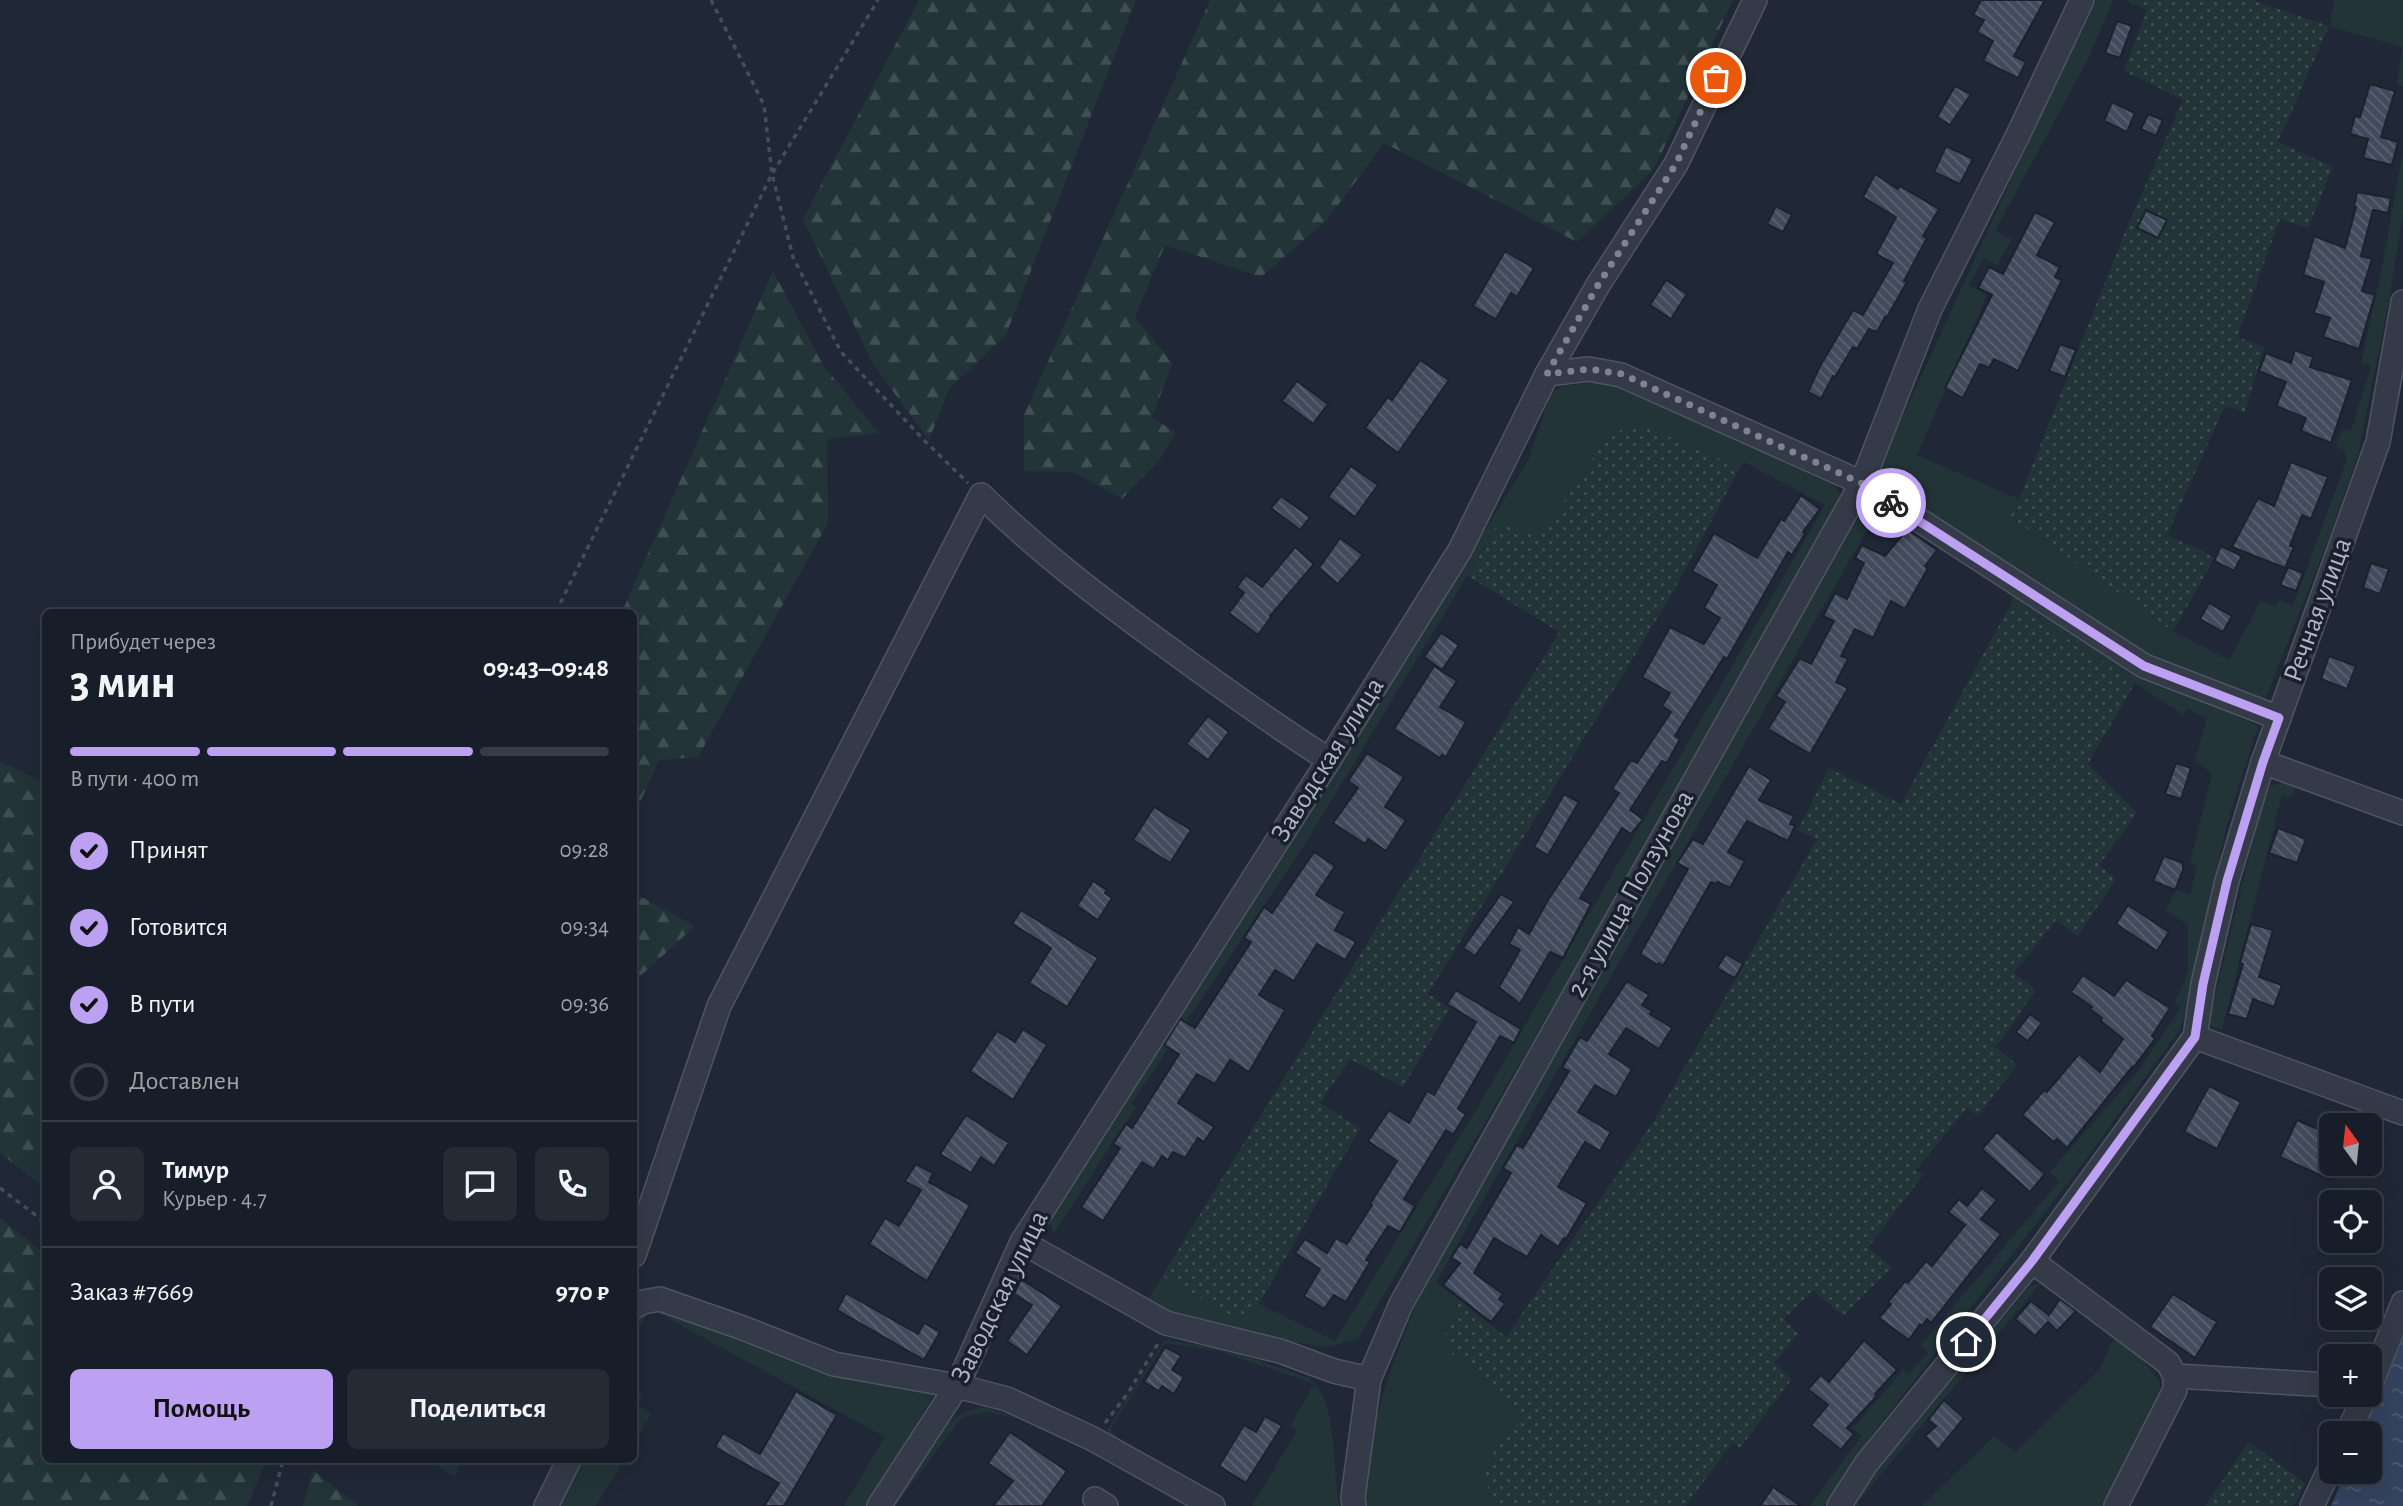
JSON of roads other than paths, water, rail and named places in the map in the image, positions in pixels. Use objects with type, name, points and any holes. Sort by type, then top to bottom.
[{"type":"street","name":"Заводская улица","points":[[879,1506],[957,1386],[1021,1242],[1460,550],[1547,374],[1598,285],[1676,164],[1755,0]]},
{"type":"street","name":"2-я улица Ползунова","points":[[1354,1506],[1368,1379],[1401,1304],[1861,483],[1930,309],[2017,137],[2082,0]]},
{"type":"street","name":"Речная улица","points":[[1839,1506],[1866,1464],[2032,1261],[2195,1037],[2203,984],[2227,881],[2263,762],[2378,442],[2403,302]]},
{"type":"street","points":[[1547,374],[1589,369],[1622,374],[1861,483],[2144,666],[2279,718]]},
{"type":"street","points":[[637,1246],[719,1006],[981,495],[1022,536],[1113,608],[1260,715],[1329,760]]},
{"type":"street","points":[[2263,762],[2403,813]]},
{"type":"street","points":[[2195,1037],[2403,1113]]},
{"type":"street","points":[[1021,1242],[1171,1324],[1280,1351],[1334,1371],[1368,1379]]},
{"type":"street","points":[[2032,1261],[2168,1363],[2175,1376],[2175,1390],[2116,1506]]},
{"type":"street","points":[[637,1305],[660,1299],[834,1364],[957,1386],[1007,1399],[1093,1438],[1213,1506]]},
{"type":"street","points":[[2382,1356],[2403,1303]]},
{"type":"street","points":[[2175,1376],[2319,1384]]},
{"type":"street","points":[[546,1506],[568,1463]]},
{"type":"street","points":[[2312,1506],[2322,1484]]},
{"type":"water","points":[[2403,1339],[2403,1506],[2331,1506],[2341,1484],[2382,1484],[2382,1421],[2366,1421],[2373,1407],[2382,1407],[2382,1386]]}]
